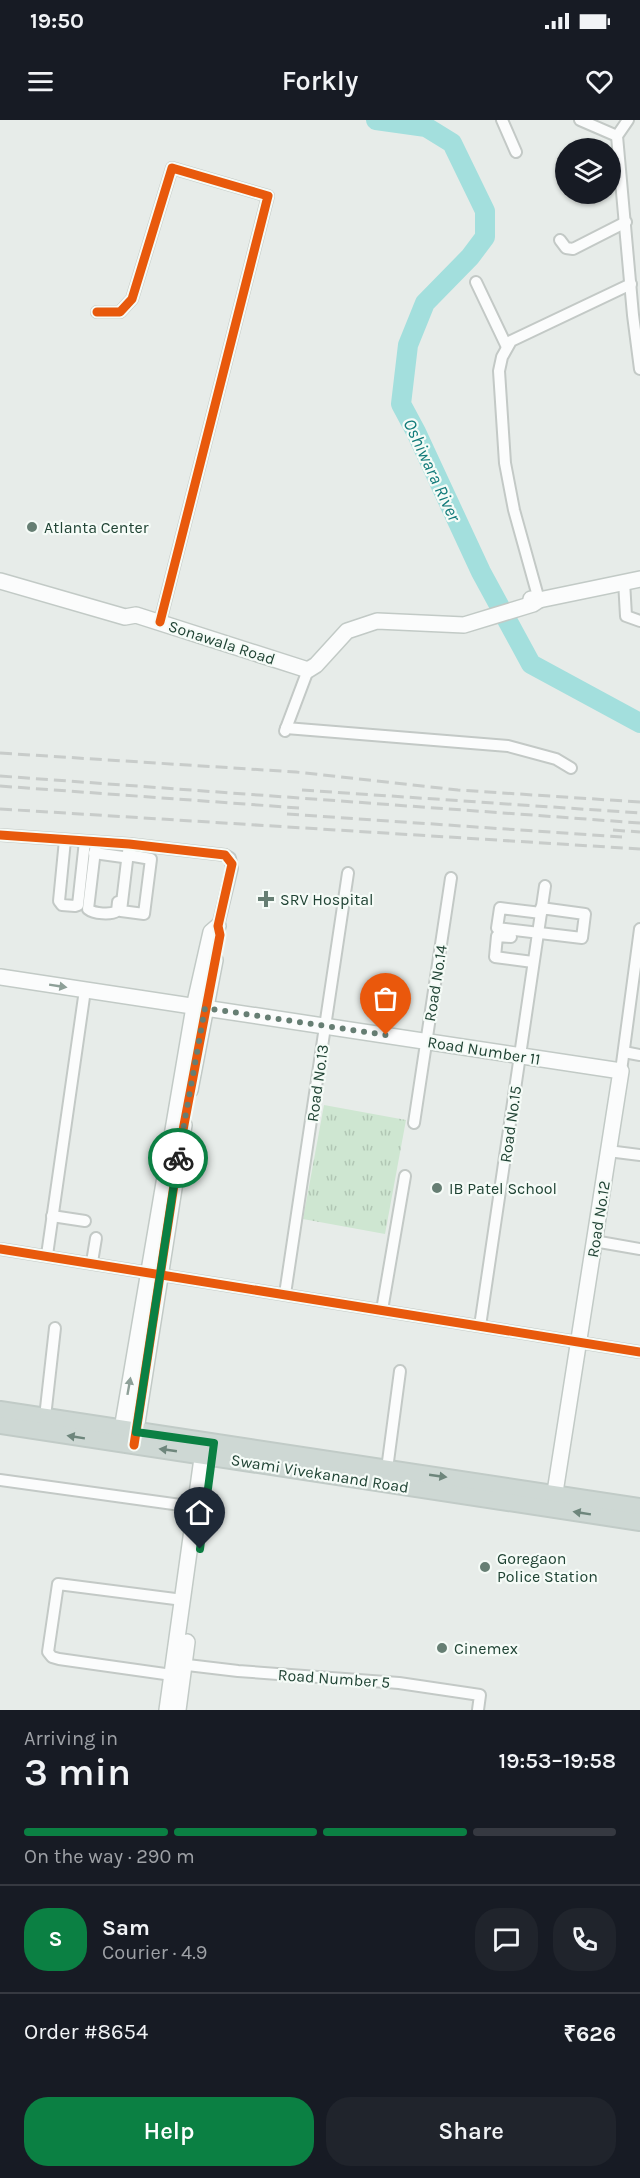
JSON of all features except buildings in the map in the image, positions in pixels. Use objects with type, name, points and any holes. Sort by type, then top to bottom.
[{"type":"main road","name":"Swami Vivekanand Road","points":[[0,1410],[45,1417],[128,1438]]},
{"type":"main road","name":"Swami Vivekanand Road","points":[[0,1425],[128,1438],[554,1501],[640,1507]]},
{"type":"main road","name":"Swami Vivekanand Road","points":[[208,1449],[387,1468],[554,1501],[640,1522]]},
{"type":"street","points":[[502,120],[516,152]]},
{"type":"street","points":[[580,120],[617,136]]},
{"type":"street","points":[[628,120],[617,136],[640,369]]},
{"type":"street","points":[[97,312],[120,312],[132,298],[172,168],[268,196],[160,622]]},
{"type":"street","points":[[560,240],[566,248],[573,249],[626,222]]},
{"type":"street","points":[[476,282],[507,347]]},
{"type":"street","points":[[534,601],[505,463],[499,371],[502,357],[511,341],[631,284]]},
{"type":"street","name":"Sonawala Road","points":[[0,573],[63,587],[128,607],[136,615]]},
{"type":"street","points":[[571,768],[556,759],[508,746],[286,730],[308,670],[316,665],[347,631],[377,621],[462,622],[534,601],[640,579]]},
{"type":"street","name":"Sonawala Road","points":[[0,581],[125,617],[136,615],[308,670]]},
{"type":"street","points":[[624,581],[626,616],[640,621]]},
{"type":"street","points":[[0,834],[65,840],[126,850],[225,855],[232,864],[218,926],[211,932],[191,1085],[175,1145]]},
{"type":"street","points":[[65,840],[59,903],[75,906],[78,904],[83,859],[92,846]]},
{"type":"street","points":[[92,846],[88,906],[92,912],[113,914],[117,912],[126,850]]},
{"type":"street","points":[[126,850],[122,911],[144,914],[151,858],[149,852]]},
{"type":"street","points":[[63,858],[83,859]]},
{"type":"street","name":"Road No.13","points":[[285,1294],[348,873]]},
{"type":"street","name":"Road No.14","points":[[414,1123],[451,878]]},
{"type":"street","name":"Road No.15","points":[[480,1326],[520,1055],[531,962],[545,886]]},
{"type":"street","points":[[531,962],[496,957],[494,955],[496,938],[499,935],[580,938],[584,913],[499,909],[497,928],[537,936]]},
{"type":"street","name":"Road No.12","points":[[554,1501],[636,981],[640,929]]},
{"type":"street","name":"Road Number 11","points":[[0,978],[621,1071]]},
{"type":"street","points":[[47,1255],[86,990]]},
{"type":"street","points":[[128,1438],[175,1145],[200,1007]]},
{"type":"street","points":[[624,1052],[640,1055]]},
{"type":"street","points":[[608,1151],[640,1155]]},
{"type":"street","points":[[382,1310],[405,1176]]},
{"type":"street","points":[[52,1216],[85,1221]]},
{"type":"street","points":[[92,1262],[96,1238]]},
{"type":"street","points":[[594,1241],[640,1249]]},
{"type":"street","points":[[0,1249],[640,1352]]},
{"type":"street","points":[[45,1417],[56,1328]]},
{"type":"street","points":[[387,1468],[399,1371]]},
{"type":"street","points":[[178,1710],[177,1668],[183,1600],[195,1507],[208,1449]]},
{"type":"street","points":[[167,1710],[177,1668],[208,1449]]},
{"type":"street","points":[[0,1480],[195,1507]]},
{"type":"street","points":[[177,1668],[59,1659],[52,1657],[48,1652],[58,1584],[183,1600]]},
{"type":"street","name":"Road Number 5","points":[[177,1668],[399,1683],[480,1695],[478,1710]]},
{"type":"green space","points":[[324,1105],[406,1120],[385,1234],[303,1219]]},
{"type":"waterway","name":"Oshiwara River","points":[[376,120],[426,127],[452,143],[485,211],[485,237],[470,257],[425,303],[408,345],[401,404],[481,572],[531,664],[640,723]]},
{"type":"railway","points":[[0,753],[296,772],[458,790],[640,802]]},
{"type":"railway","points":[[0,776],[640,823]]},
{"type":"railway","points":[[0,786],[299,808]]},
{"type":"railway","points":[[302,790],[640,813]]},
{"type":"railway","points":[[0,809],[640,849]]},
{"type":"railway","points":[[287,814],[622,837]]},
{"type":"railway","points":[[613,830],[640,832]]},
{"type":"cycle path","points":[[97,312],[120,312],[132,299],[172,168],[268,196],[160,622]]},
{"type":"cycle path","points":[[0,835],[129,844],[225,855],[232,864],[218,926],[220,935],[180,1146],[134,1445]]},
{"type":"cycle path","points":[[0,1249],[640,1352]]},
{"type":"way so far","points":[[178,1158],[205,1008],[386,1035]]},
{"type":"place","name":"Atlanta Center","points":[[32,527]]},
{"type":"place","name":"SRV Hospital","points":[[266,899]]},
{"type":"place","name":"IB Patel School","points":[[437,1188]]},
{"type":"place","name":"Goregaon Police Station","points":[[485,1567]]},
{"type":"place","name":"Cinemex","points":[[442,1648]]},
{"type":"route","points":[[178,1158],[136,1432],[214,1443],[200,1549]]}]
